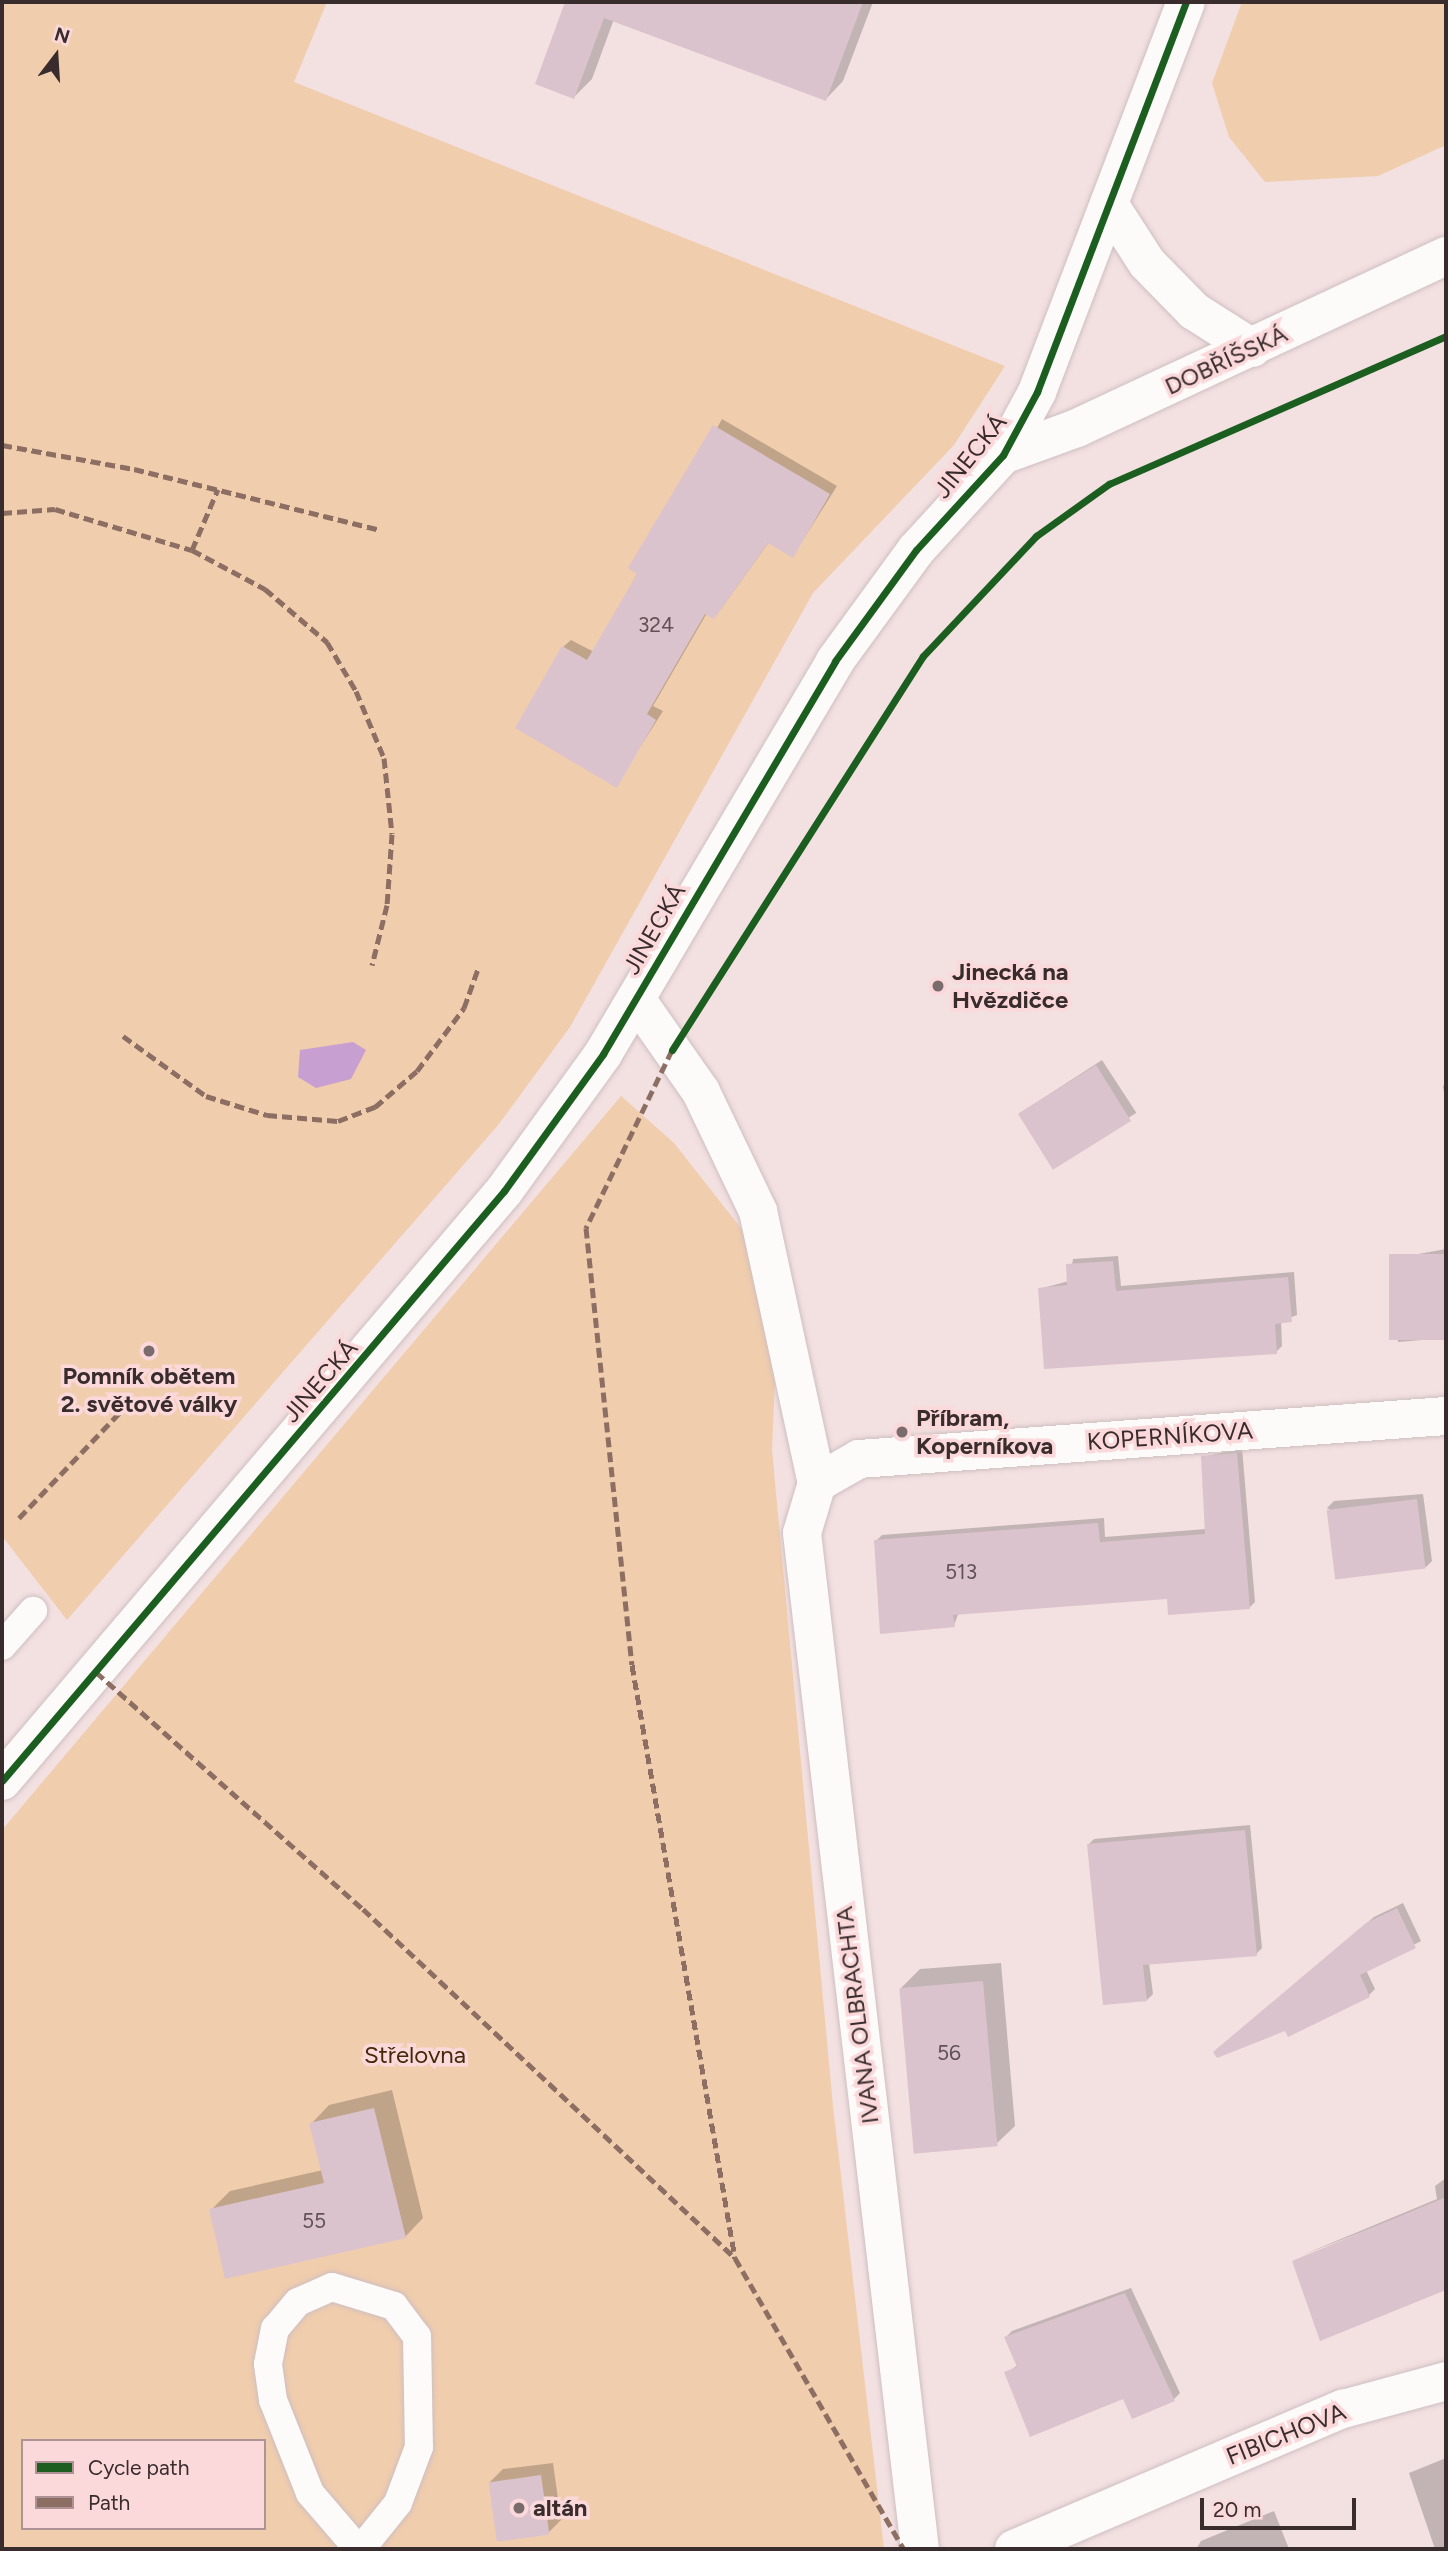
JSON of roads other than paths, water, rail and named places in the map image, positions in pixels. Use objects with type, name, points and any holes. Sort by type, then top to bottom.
[{"type":"street","name":"JINECKÁ","points":[[2,1781],[452,1256],[603,1054],[835,661],[916,550],[1003,455],[1037,392],[1186,2]]},
{"type":"street","points":[[1109,204],[1147,262],[1194,311],[1252,348]]},
{"type":"street","name":"DOBŘÍŠSKÁ","points":[[1003,455],[1252,348],[1446,256]]},
{"type":"street","points":[[636,999],[701,1092],[758,1211],[817,1483]]},
{"type":"street","name":"KOPERNÍKOVA","points":[[817,1483],[859,1458],[1446,1416]]},
{"type":"street","name":"IVANA OLBRACHTA","points":[[817,1483],[802,1533],[920,2549]]},
{"type":"street","name":"FIBICHOVA","points":[[1014,2549],[1343,2409],[1446,2381]]},
{"type":"lane","points":[[2,1647],[33,1611]]},
{"type":"lane","points":[[332,2287],[394,2306],[417,2336],[419,2447],[398,2503],[360,2549],[310,2493],[273,2400],[268,2364],[275,2329],[298,2302],[332,2287]]},
{"type":"place","name":"Jinecká na Hvězdičce","points":[[938,986]]},
{"type":"place","name":"Pomník obětem 2. světové války","points":[[149,1351]]},
{"type":"place","name":"Příbram, Koperníkova","points":[[902,1432]]},
{"type":"place","name":"altán","points":[[519,2508]]},
{"type":"park label","name":"Střelovna","points":[[415,2055]]}]
